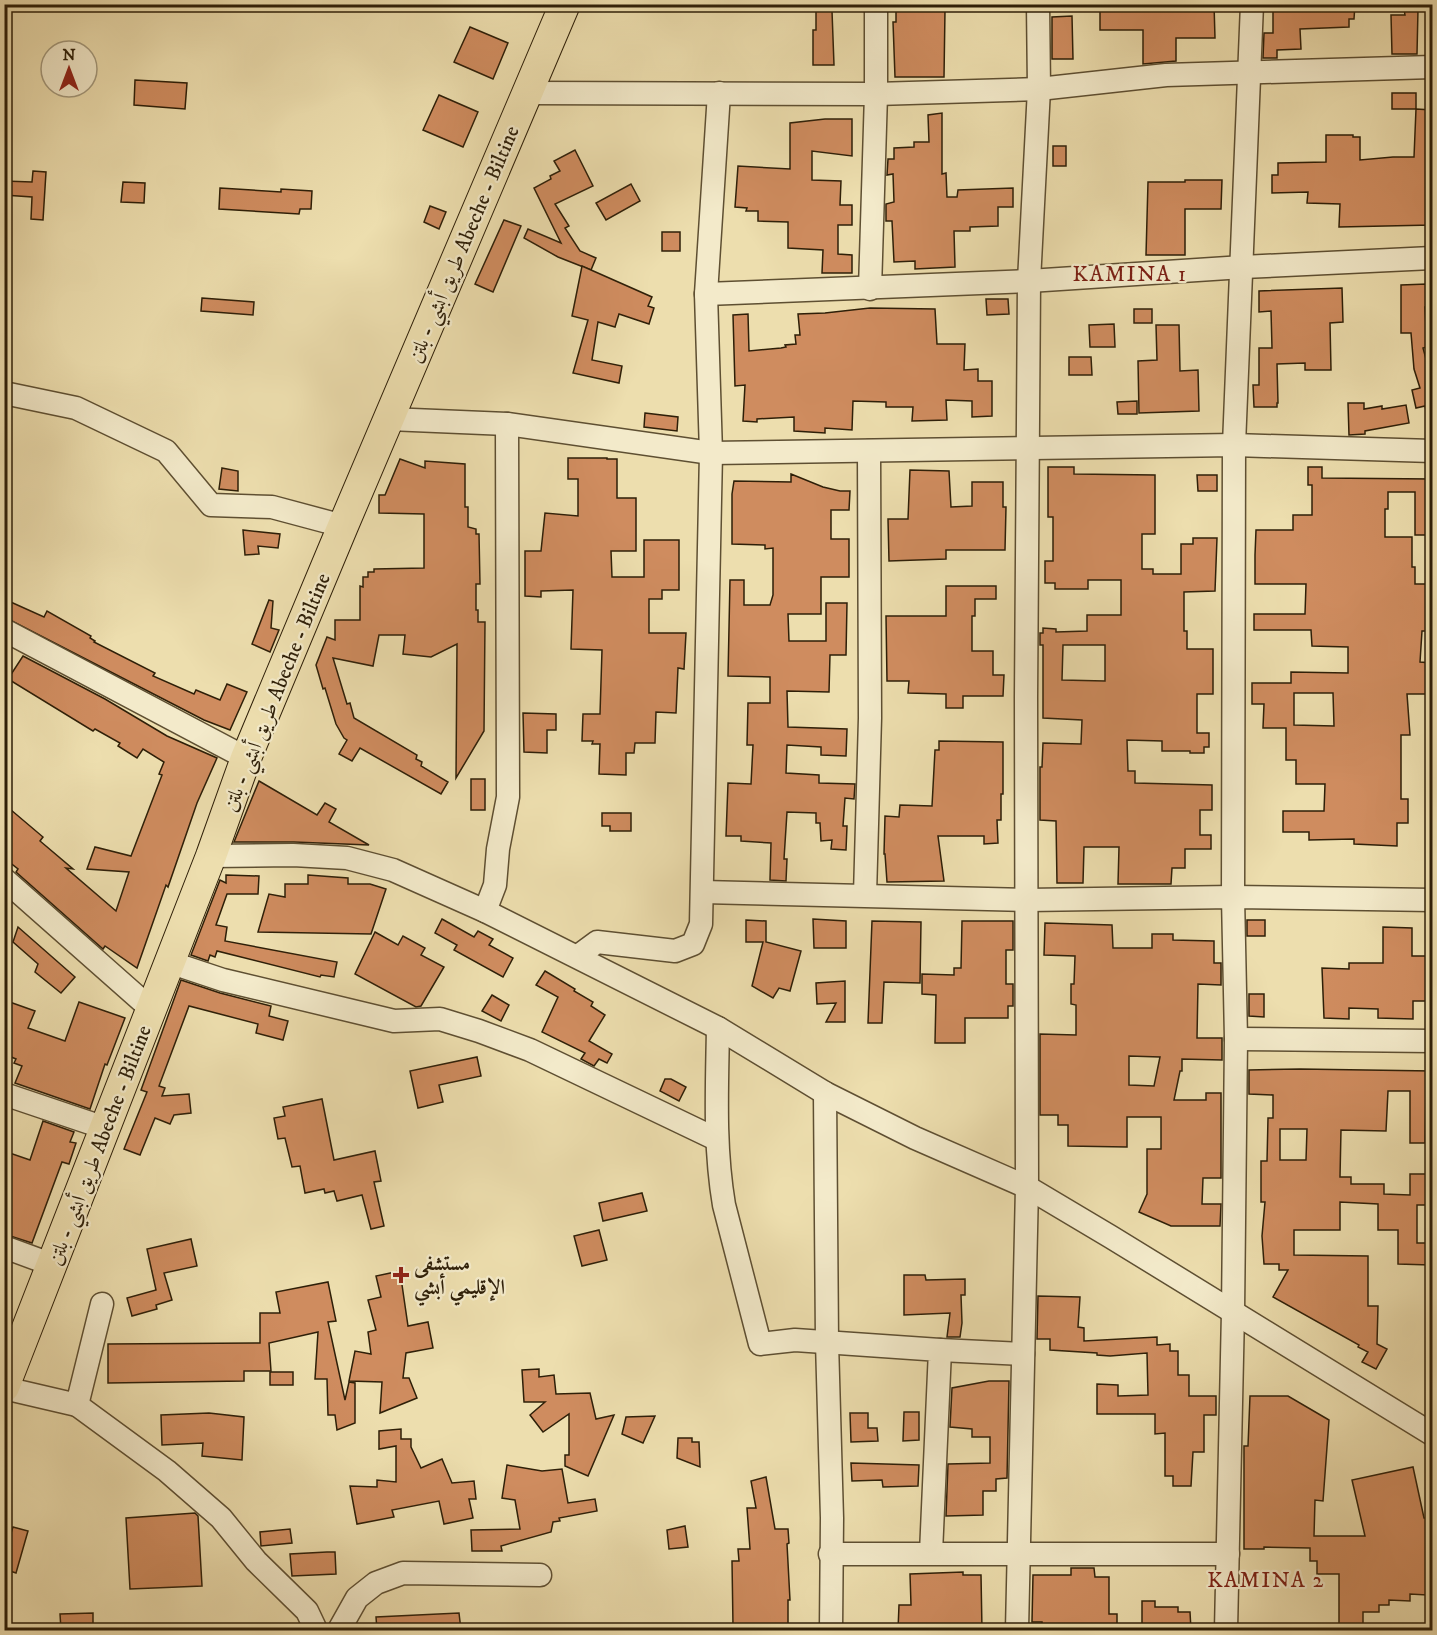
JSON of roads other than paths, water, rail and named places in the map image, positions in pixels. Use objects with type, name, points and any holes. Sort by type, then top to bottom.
[{"type":"main road","name":"طريق أبشي - بلتن Abeche - Biltine","points":[[4,1387],[211,856],[246,758],[565,4]]},
{"type":"street","points":[[870,289],[876,94],[876,4]]},
{"type":"street","points":[[1017,1630],[1027,1187],[1026,698],[1029,281],[1039,89],[1038,4]]},
{"type":"street","points":[[1226,1630],[1236,1039],[1233,897],[1234,445],[1252,4]]},
{"type":"street","points":[[528,93],[876,94],[1039,89],[1166,75],[1432,67]]},
{"type":"street","points":[[578,956],[597,942],[675,951],[693,944],[701,924],[711,453],[706,294],[719,93]]},
{"type":"street","points":[[706,294],[870,289],[1432,258]]},
{"type":"street","points":[[4,393],[76,408],[166,451],[211,505],[272,507],[343,526]]},
{"type":"street","points":[[389,419],[507,424],[711,453],[1234,445],[1432,451]]},
{"type":"street","points":[[485,911],[495,885],[498,849],[508,797],[507,424]]},
{"type":"street","points":[[866,895],[870,718],[868,451]]},
{"type":"street","points":[[5,634],[246,758]]},
{"type":"street","points":[[211,856],[293,855],[347,858],[393,870],[485,911],[718,1028],[825,1093],[915,1138],[1027,1187],[1432,1434]]},
{"type":"street","points":[[4,879],[151,1010]]},
{"type":"street","points":[[703,892],[1027,900],[1233,897],[1432,900]]},
{"type":"street","points":[[169,962],[223,980],[394,1021],[440,1019],[479,1031],[530,1050],[716,1139]]},
{"type":"street","points":[[718,1028],[716,1139],[724,1205],[760,1344],[795,1341],[828,1342],[1023,1354]]},
{"type":"street","points":[[1236,1039],[1432,1041]]},
{"type":"street","points":[[825,1093],[832,1518],[831,1630]]},
{"type":"street","points":[[4,1094],[105,1128]]},
{"type":"street","points":[[4,1247],[53,1265]]},
{"type":"street","points":[[77,1405],[102,1304]]},
{"type":"street","points":[[931,1553],[940,1350]]},
{"type":"street","points":[[4,1387],[77,1405],[167,1471],[221,1518],[256,1560],[307,1611],[316,1630]]},
{"type":"street","points":[[830,1554],[1228,1554]]},
{"type":"street","points":[[339,1630],[357,1598],[376,1583],[403,1573],[540,1575]]},
{"type":"place","name":"مستشفى الإقليمي أبشي","points":[[401,1275]]},
{"type":"district","name":"KAMINA 1","points":[[1130,273]]},
{"type":"district","name":"KAMINA 2","points":[[1266,1579]]}]
